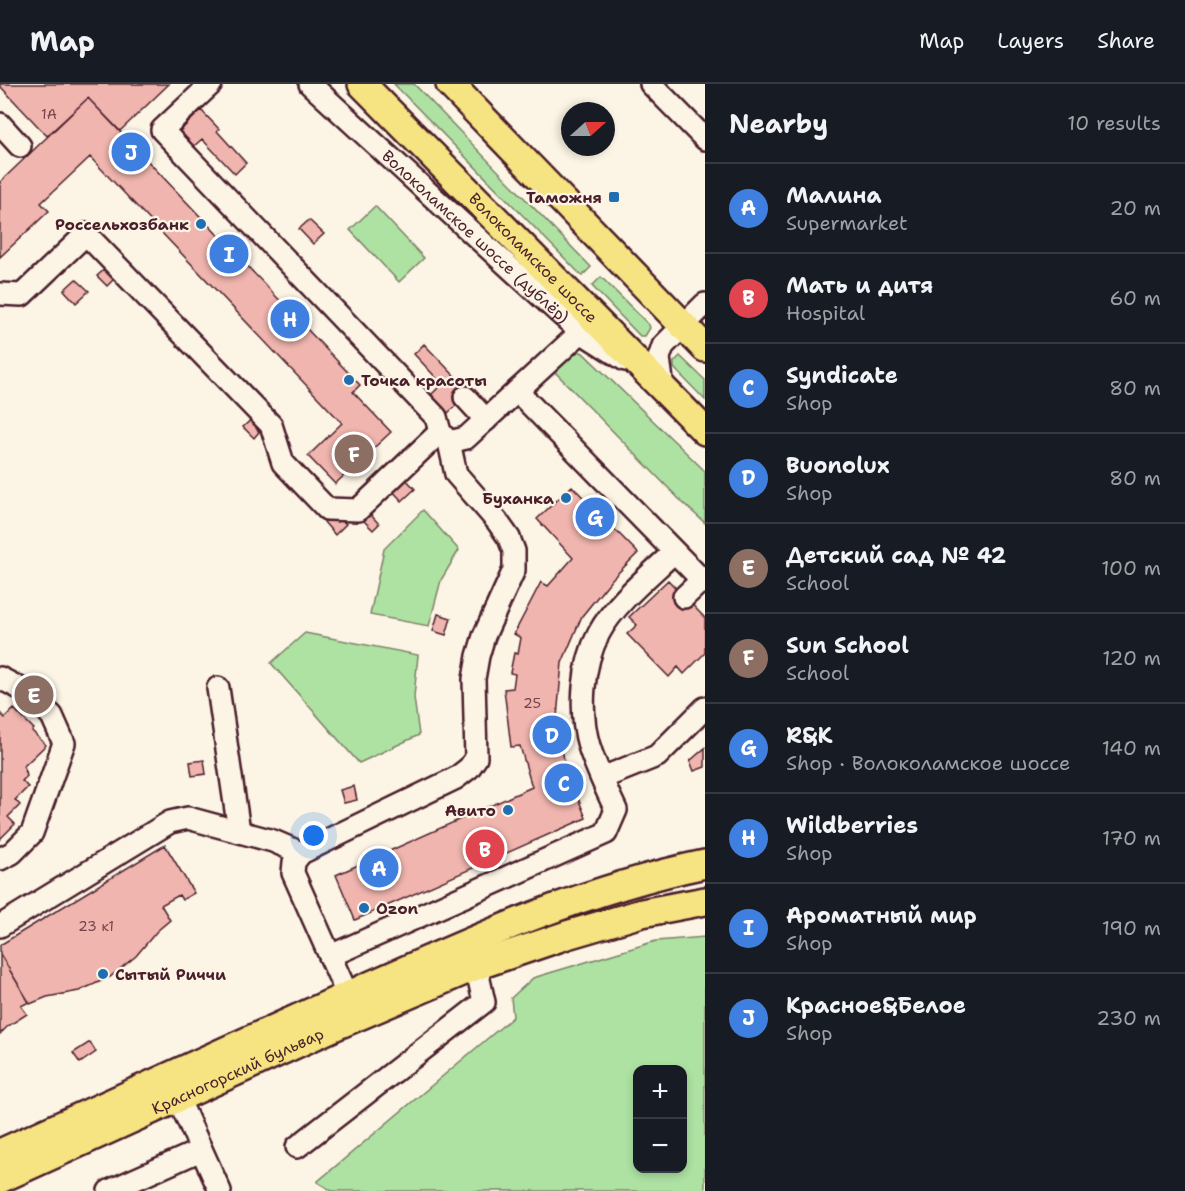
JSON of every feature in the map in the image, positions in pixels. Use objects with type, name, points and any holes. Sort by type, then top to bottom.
[{"type":"main road","name":"Волоколамское шоссе","points":[[362,84],[705,431]]},
{"type":"main road","points":[[450,84],[705,348]]},
{"type":"main road","name":"Красногорский бульвар","points":[[0,1154],[454,948],[569,902],[656,874],[705,864]]},
{"type":"main road","name":"Красногорский бульвар","points":[[0,1179],[382,1005],[476,966],[567,935],[642,913],[705,901]]},
{"type":"street","points":[[211,84],[193,110],[162,130],[436,417],[456,474],[497,522],[509,538],[514,551],[514,570],[484,636],[478,656],[474,679],[476,758],[469,768],[456,778],[302,853],[294,862],[294,873],[330,956],[338,1000]]},
{"type":"street","name":"Волоколамское шоссе (дублёр)","points":[[310,84],[581,332],[657,382]]},
{"type":"street","points":[[661,88],[705,139]]},
{"type":"street","points":[[0,124],[20,146]]},
{"type":"street","points":[[0,294],[22,295],[86,234],[271,425],[283,462],[327,509],[358,510],[444,437],[466,438],[581,332]]},
{"type":"street","points":[[657,382],[659,358],[663,346],[705,304]]},
{"type":"street","points":[[517,391],[703,582],[684,597]]},
{"type":"street","points":[[465,397],[486,420]]},
{"type":"street","points":[[330,956],[606,833],[615,810],[589,744],[584,713],[585,685],[590,656],[600,632],[618,607],[674,552]]},
{"type":"street","points":[[0,678],[29,693],[52,716],[64,743],[32,833],[12,853],[0,859]]},
{"type":"street","points":[[218,688],[239,831]]},
{"type":"street","points":[[602,778],[657,756],[705,708]]},
{"type":"street","points":[[0,926],[170,822],[188,818],[273,841],[302,853]]},
{"type":"street","points":[[297,1148],[484,1002],[476,966]]},
{"type":"street","points":[[178,1098],[219,1191]]},
{"type":"street","points":[[109,1191],[201,1150]]},
{"type":"green space","points":[[394,84],[414,84],[591,267],[582,276]]},
{"type":"green space","points":[[375,206],[424,258],[399,282],[350,230]]},
{"type":"green space","points":[[601,277],[649,325],[650,328],[645,336],[640,336],[592,286]]},
{"type":"green space","points":[[576,350],[583,353],[705,471],[705,523],[553,370]]},
{"type":"green space","points":[[680,356],[705,380],[705,400],[674,368],[674,362]]},
{"type":"green space","points":[[423,510],[459,550],[441,580],[429,626],[370,615],[384,549]]},
{"type":"green space","points":[[305,633],[418,655],[414,697],[419,735],[359,763],[271,663]]},
{"type":"green space","points":[[705,937],[705,1191],[332,1191],[317,1182],[513,1017],[511,998],[533,978],[656,941]]},
{"type":"building","points":[[0,84],[169,84],[120,131],[88,98],[47,136]]},
{"type":"building","points":[[88,98],[360,385],[353,392],[391,432],[335,484],[308,456],[342,423],[90,157],[41,203],[49,211],[0,257],[0,182]]},
{"type":"building","points":[[201,110],[246,163],[235,174],[202,139],[193,147],[179,132]]},
{"type":"building","points":[[309,220],[324,234],[313,244],[299,229]]},
{"type":"building","points":[[108,266],[117,276],[107,286],[97,276]]},
{"type":"building","points":[[76,279],[89,291],[76,303],[64,290]]},
{"type":"building","points":[[424,344],[470,392],[448,413],[431,395],[442,384],[414,354]]},
{"type":"building","points":[[255,416],[262,422],[256,428],[259,432],[254,438],[243,427]]},
{"type":"building","points":[[403,476],[415,489],[402,501],[390,488]]},
{"type":"building","points":[[572,486],[638,553],[612,579],[582,616],[562,663],[557,717],[565,766],[586,818],[355,920],[336,875],[532,787],[520,746],[511,747],[504,689],[513,688],[515,674],[510,673],[514,653],[518,654],[521,638],[514,634],[541,582],[548,586],[573,558],[537,519]]},
{"type":"building","points":[[369,513],[379,524],[373,530],[362,519]]},
{"type":"building","points":[[330,516],[337,522],[340,519],[346,524],[335,535],[324,522]]},
{"type":"building","points":[[668,580],[705,618],[705,653],[684,674],[678,667],[669,677],[627,634],[637,625],[629,617]]},
{"type":"building","points":[[438,614],[451,618],[446,635],[433,631]]},
{"type":"building","points":[[14,709],[46,745],[24,766],[27,776],[22,781],[28,787],[15,800],[20,805],[8,817],[15,824],[0,839],[0,713],[5,718]]},
{"type":"building","points":[[705,748],[705,767],[694,771],[690,761]]},
{"type":"building","points":[[204,760],[206,774],[192,776],[190,762]]},
{"type":"building","points":[[354,786],[357,800],[344,803],[340,790]]},
{"type":"building","points":[[165,845],[194,893],[182,900],[179,895],[161,905],[170,920],[157,931],[136,956],[110,977],[79,991],[47,997],[30,1004],[0,954],[0,945]]},
{"type":"building","points":[[0,954],[29,1002],[21,1006],[27,1014],[0,1034]]},
{"type":"building","points":[[90,1042],[96,1052],[80,1063],[73,1053]]},
{"type":"place","name":"Красное&Белое","points":[[131,152]]},
{"type":"place","name":"Таможня","points":[[614,197]]},
{"type":"place","name":"Россельхозбанк","points":[[201,224]]},
{"type":"place","name":"Ароматный мир","points":[[229,254]]},
{"type":"place","name":"Wildberries","points":[[290,319]]},
{"type":"place","name":"Точка красоты","points":[[349,380]]},
{"type":"place","name":"Sun School","points":[[354,454]]},
{"type":"place","name":"Буханка","points":[[566,498]]},
{"type":"place","name":"R&K","points":[[595,517]]},
{"type":"place","name":"Детский сад № 42","points":[[34,695]]},
{"type":"place","name":"Buonolux","points":[[552,735]]},
{"type":"place","name":"Syndicate","points":[[564,783]]},
{"type":"place","name":"Авито","points":[[508,810]]},
{"type":"place","name":"Мать и дитя","points":[[485,849]]},
{"type":"place","name":"Малина","points":[[379,868]]},
{"type":"place","name":"Ozon","points":[[364,908]]},
{"type":"place","name":"Сытый Риччи","points":[[103,974]]}]
